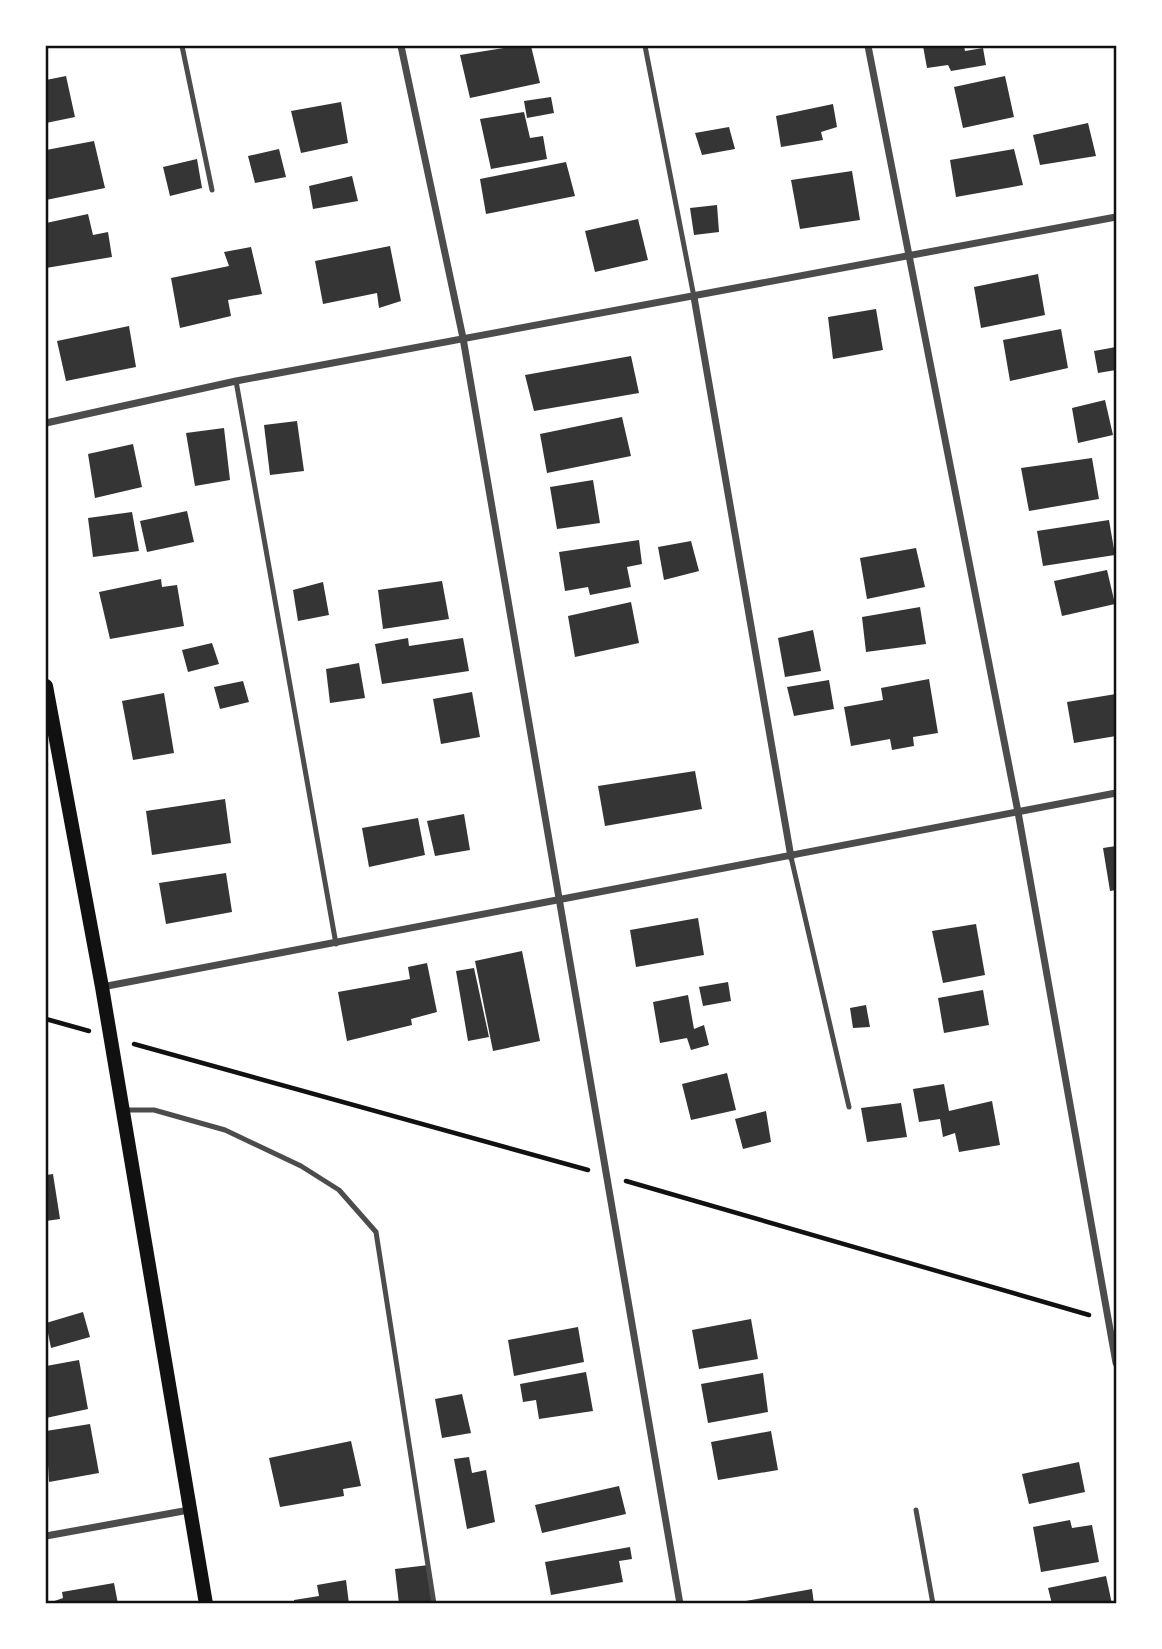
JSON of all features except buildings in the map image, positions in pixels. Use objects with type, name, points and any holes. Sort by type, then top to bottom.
[{"type":"main road","points":[[46,686],[102,987],[206,1604]]},
{"type":"street","points":[[401,46],[463,338],[680,1604]]},
{"type":"street","points":[[868,46],[1018,812],[1116,1363]]},
{"type":"street","points":[[46,424],[236,381],[1116,217]]},
{"type":"street","points":[[694,297],[791,857]]},
{"type":"street","points":[[102,987],[560,902],[1116,793]]},
{"type":"street","points":[[46,1536],[189,1510]]},
{"type":"lane","points":[[182,46],[212,190]]},
{"type":"lane","points":[[645,46],[694,297]]},
{"type":"lane","points":[[236,381],[336,944]]},
{"type":"lane","points":[[791,857],[849,1107]]},
{"type":"lane","points":[[123,1110],[154,1110],[225,1130],[301,1166],[340,1190],[376,1232],[435,1604]]},
{"type":"lane","points":[[916,1510],[933,1604]]},
{"type":"path","points":[[170,1054],[537,1155]]},
{"type":"path","points":[[682,1197],[1090,1315]]}]
